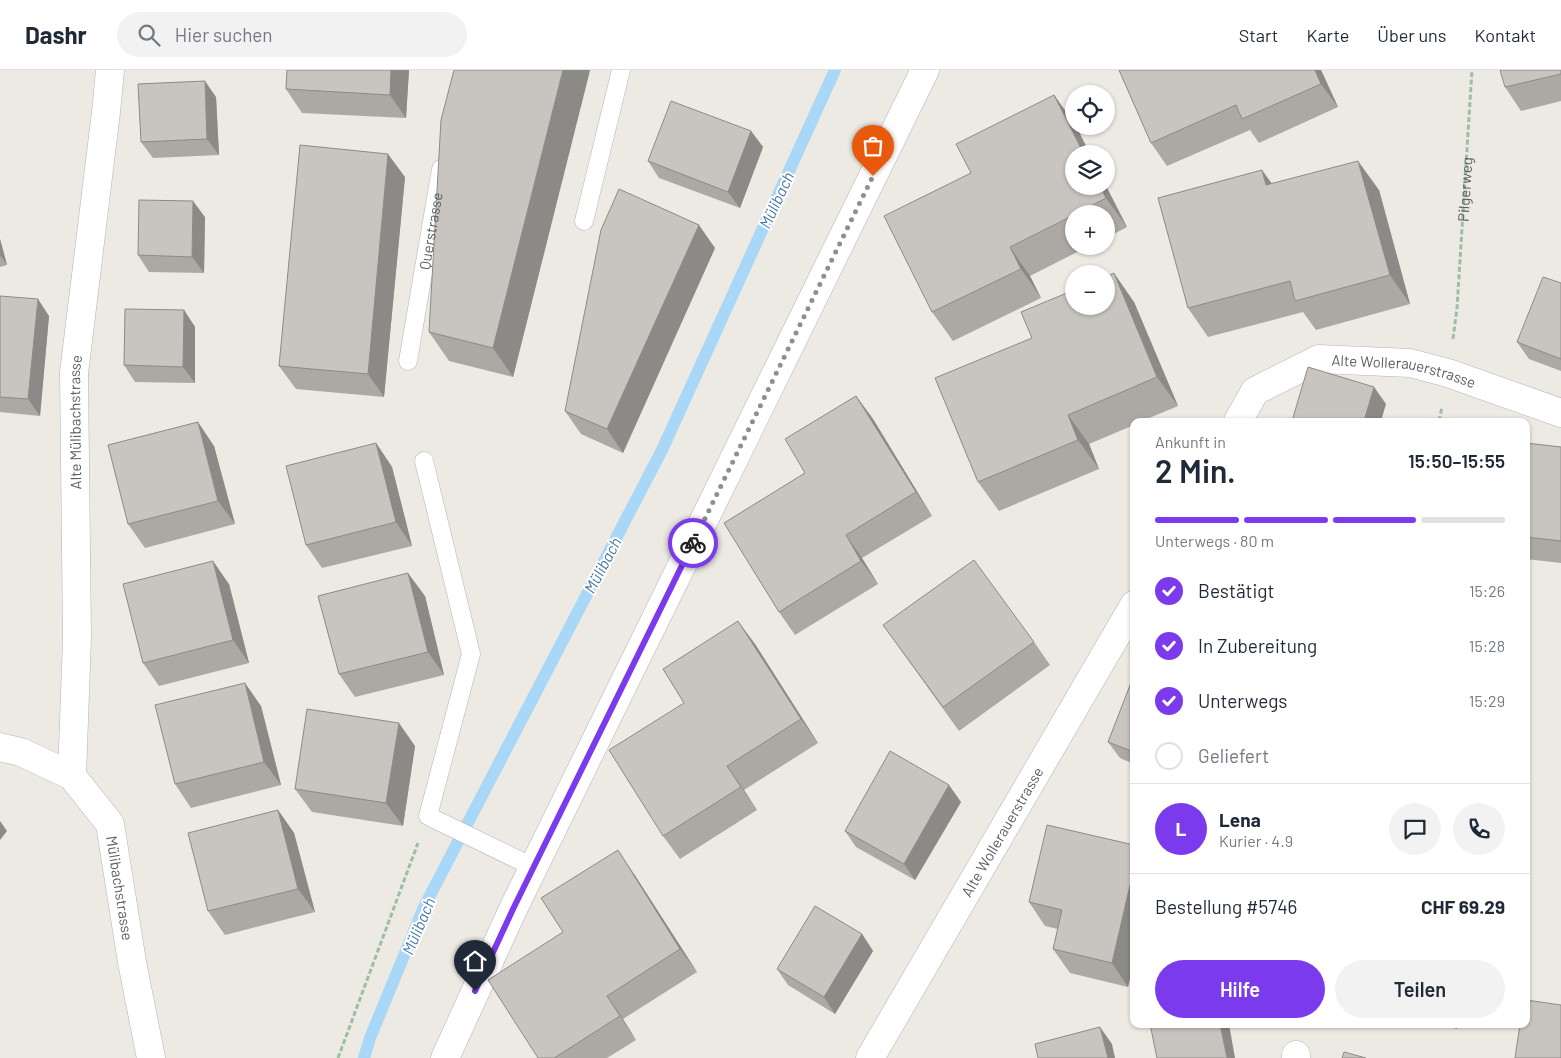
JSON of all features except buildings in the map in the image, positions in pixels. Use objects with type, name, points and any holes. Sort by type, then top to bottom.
[{"type":"street","name":"Alte Mülibachstrasse","points":[[72,776],[77,638],[74,373],[110,70]]},
{"type":"street","points":[[445,1058],[533,867],[925,70]]},
{"type":"street","name":"Alte Wollerauerstrasse","points":[[1240,418],[1255,391],[1319,359],[1410,363],[1448,373],[1561,412]]},
{"type":"street","name":"Alte Wollerauerstrasse","points":[[870,1058],[1130,612]]},
{"type":"street","name":"Mülibachstrasse","points":[[0,747],[21,752],[72,776],[110,824],[132,962],[151,1058]]},
{"type":"lane","points":[[584,222],[621,70]]},
{"type":"lane","name":"Querstrasse","points":[[408,361],[443,157]]},
{"type":"lane","points":[[424,461],[471,654],[428,816],[533,867]]},
{"type":"path","name":"Pilgerweg","points":[[1456,308],[1472,70]]},
{"type":"path","points":[[338,1058],[428,816]]},
{"type":"waterway","name":"Mülibach","points":[[364,1058],[370,1038],[424,907],[662,450],[835,70]]},
{"type":"way so far","points":[[693,543],[873,176]]},
{"type":"route","points":[[475,991],[514,907],[693,543]]}]
